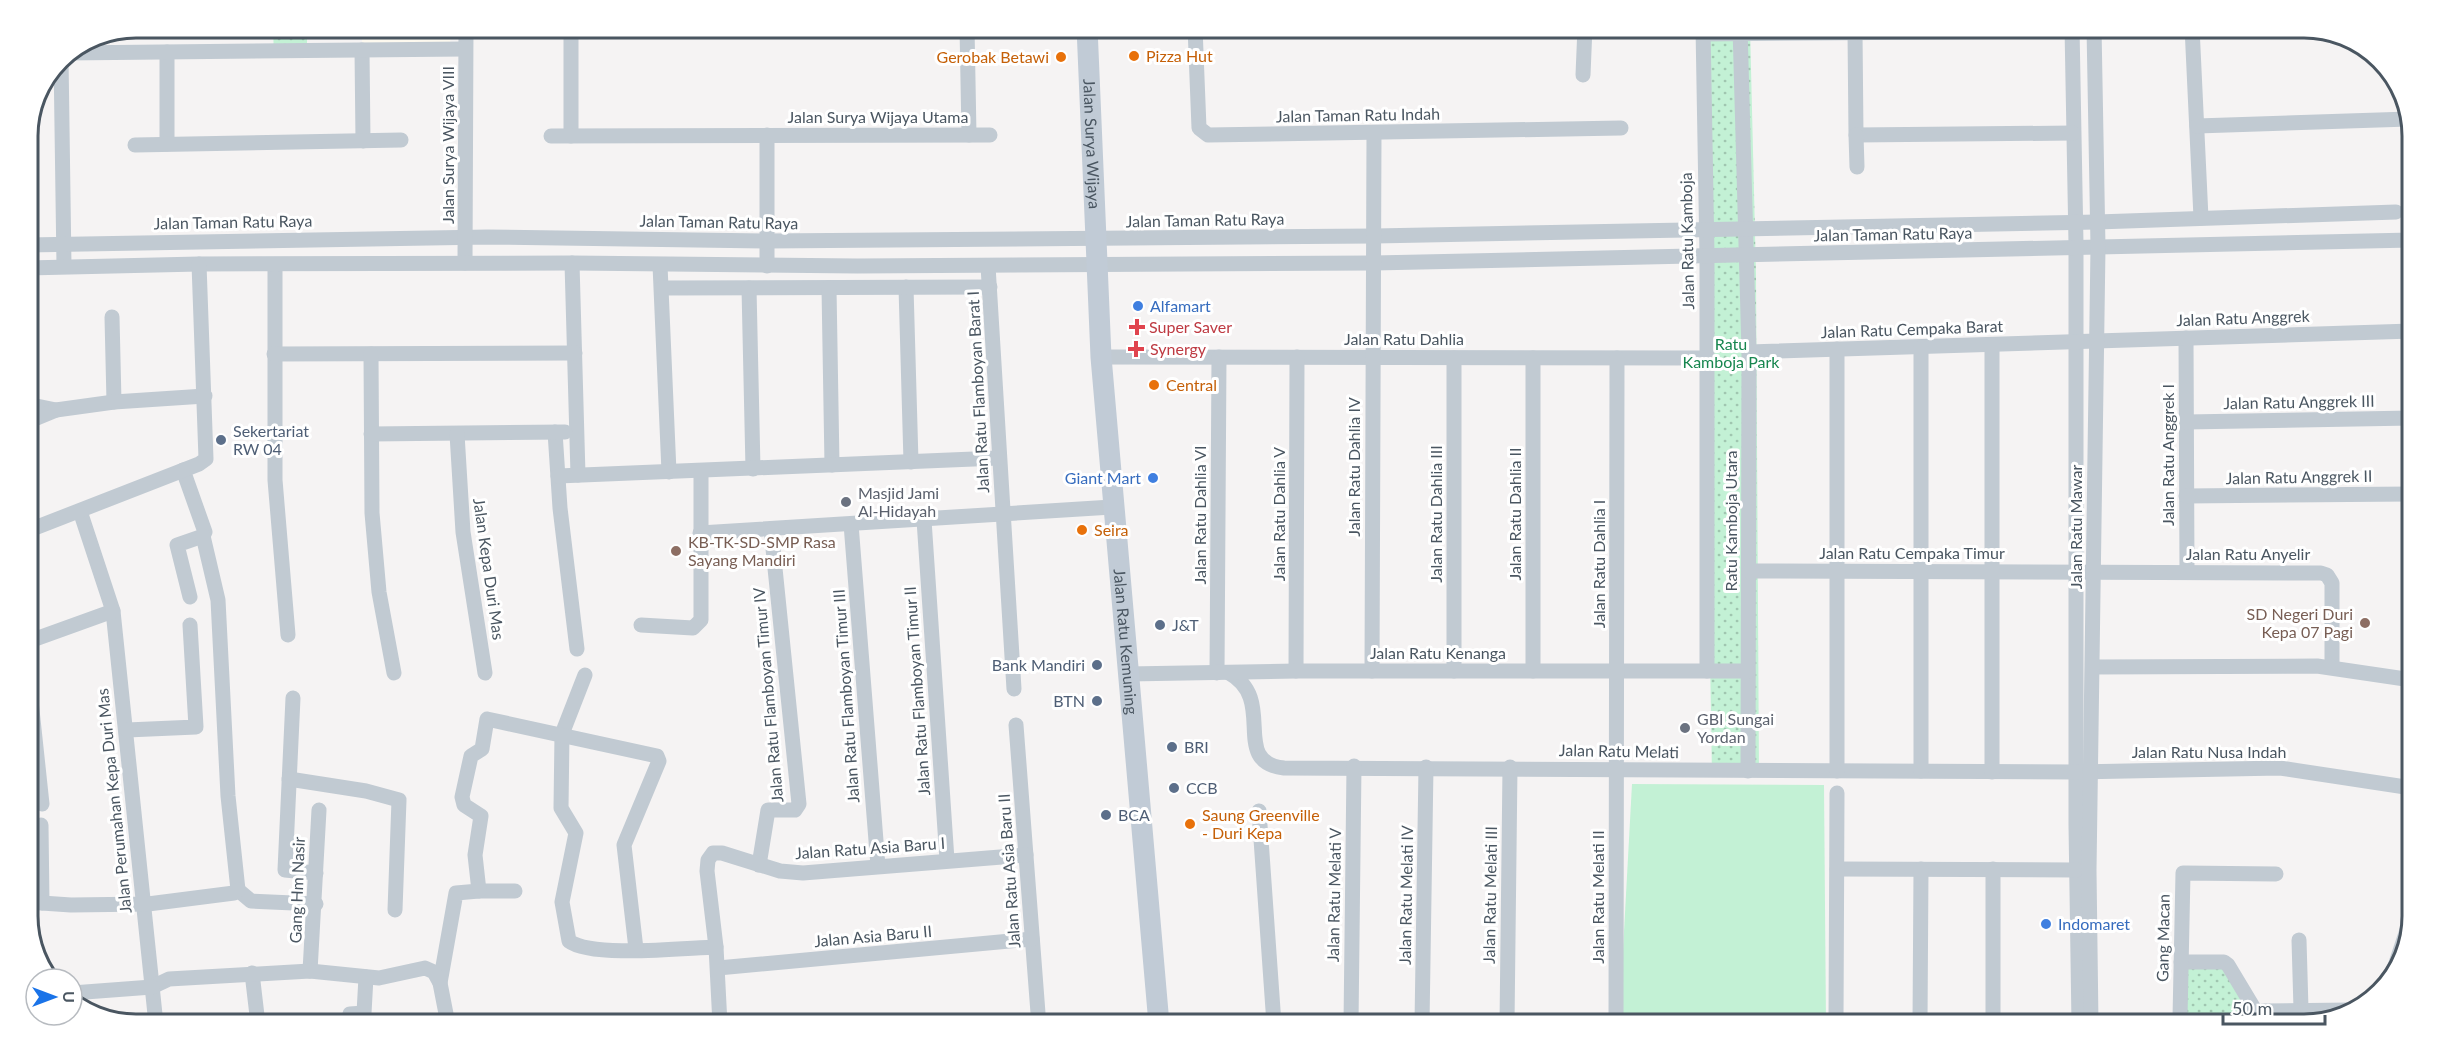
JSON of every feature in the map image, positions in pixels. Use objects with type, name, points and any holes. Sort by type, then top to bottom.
[{"type":"street","name":"Jalan Surya Wijaya VIII","points":[[466,38],[466,251]]},
{"type":"street","points":[[571,38],[571,136]]},
{"type":"street","points":[[968,38],[969,135]]},
{"type":"street","name":"Jalan Surya Wijaya","points":[[1086,38],[1095,252]]},
{"type":"street","name":"Jalan Taman Ratu Indah","points":[[1195,38],[1199,128],[1202,133],[1208,135],[1374,134],[1621,128]]},
{"type":"street","points":[[1583,75],[1585,38]]},
{"type":"street","name":"Jalan Ratu Kamboja","points":[[1703,38],[1707,358],[1707,671]]},
{"type":"street","points":[[1740,38],[1747,259]]},
{"type":"street","points":[[1855,38],[1857,167]]},
{"type":"street","name":"Jalan Ratu Mawar","points":[[2072,38],[2076,225],[2075,571],[2091,1013]]},
{"type":"street","name":"Jalan Ratu Mawar","points":[[2079,1013],[2076,870],[2093,667],[2098,246],[2094,38]]},
{"type":"street","points":[[2193,38],[2201,218]]},
{"type":"street","points":[[84,53],[465,49]]},
{"type":"street","points":[[362,50],[363,141]]},
{"type":"street","points":[[166,52],[166,144]]},
{"type":"street","points":[[58,76],[64,255]]},
{"type":"street","points":[[2197,126],[2400,119]]},
{"type":"street","points":[[1856,135],[2073,133]]},
{"type":"street","points":[[1374,134],[1374,249]]},
{"type":"street","name":"Jalan Surya Wijaya Utama","points":[[767,135],[767,264]]},
{"type":"street","name":"Jalan Surya Wijaya Utama","points":[[551,136],[990,135]]},
{"type":"street","points":[[135,145],[401,140]]},
{"type":"street","name":"Jalan Taman Ratu Raya","points":[[38,264],[64,255],[466,251],[767,243],[1095,252],[1705,243],[1746,233],[2076,225],[2201,218],[2396,212]]},
{"type":"street","name":"Jalan Taman Ratu Raya","points":[[38,248],[64,255],[199,264],[275,265],[466,251],[572,263],[988,266],[1095,252],[1705,243],[1747,259],[2076,246],[2401,240]]},
{"type":"street","name":"Jalan Ratu Dahlia IV","points":[[1372,671],[1374,249]]},
{"type":"street","name":"Jalan Ratu Kemuning","points":[[1095,252],[1112,507],[1158,1013]]},
{"type":"street","name":"Ratu Kamboja Utara","points":[[1747,259],[1749,352],[1748,771]]},
{"type":"street","points":[[572,263],[578,475]]},
{"type":"street","points":[[38,527],[206,459],[199,264]]},
{"type":"street","points":[[275,265],[274,480],[288,634]]},
{"type":"street","points":[[660,265],[669,472]]},
{"type":"street","name":"Jalan Ratu Flamboyan Barat I","points":[[988,266],[1014,689]]},
{"type":"street","points":[[906,287],[911,462]]},
{"type":"street","points":[[662,288],[990,287]]},
{"type":"street","points":[[749,288],[753,469]]},
{"type":"street","points":[[829,288],[832,465]]},
{"type":"street","points":[[112,317],[114,402]]},
{"type":"street","name":"Jalan Ratu Anggrek","points":[[2075,340],[2401,331]]},
{"type":"street","name":"Jalan Ratu Anggrek I","points":[[2186,338],[2187,572]]},
{"type":"street","name":"Jalan Ratu Cempaka Barat","points":[[1749,352],[1921,348],[2075,340]]},
{"type":"street","points":[[1992,345],[1992,772]]},
{"type":"street","points":[[1921,348],[1921,771]]},
{"type":"street","points":[[1837,771],[1838,349]]},
{"type":"street","points":[[274,354],[575,353]]},
{"type":"street","points":[[371,354],[372,513],[379,592],[394,673]]},
{"type":"street","name":"Jalan Ratu Dahlia","points":[[1101,357],[1707,358]]},
{"type":"street","name":"Jalan Ratu Dahlia VI","points":[[1220,357],[1223,673]]},
{"type":"street","name":"Jalan Ratu Dahlia V","points":[[1296,671],[1297,357]]},
{"type":"street","name":"Jalan Ratu Dahlia III","points":[[1454,358],[1454,671]]},
{"type":"street","name":"Jalan Ratu Dahlia II","points":[[1533,358],[1533,671]]},
{"type":"street","name":"Jalan Ratu Dahlia I","points":[[1617,358],[1617,770]]},
{"type":"street","points":[[38,417],[56,410],[114,402],[205,396]]},
{"type":"street","points":[[38,406],[56,410]]},
{"type":"street","name":"Jalan Ratu Anggrek III","points":[[2186,422],[2401,418]]},
{"type":"street","points":[[371,434],[577,431]]},
{"type":"street","points":[[555,432],[577,649]]},
{"type":"street","name":"Jalan Kepa Duri Mas","points":[[457,434],[463,532],[485,673]]},
{"type":"street","points":[[558,476],[998,458]]},
{"type":"street","points":[[183,470],[205,531],[203,536],[218,600],[228,803],[238,890],[251,902],[316,904]]},
{"type":"street","points":[[641,625],[693,628],[700,624],[701,471]]},
{"type":"street","name":"Jalan Ratu Anggrek II","points":[[2186,496],[2401,494]]},
{"type":"street","points":[[700,533],[1112,507]]},
{"type":"street","name":"Jalan Perumahan Kepa Duri Mas","points":[[80,511],[112,611],[127,730],[142,904],[155,1013]]},
{"type":"street","name":"Jalan Ratu Flamboyan Timur II","points":[[924,520],[946,860]]},
{"type":"street","name":"Jalan Ratu Flamboyan Timur III","points":[[851,524],[878,866]]},
{"type":"street","name":"Jalan Ratu Flamboyan Timur IV","points":[[759,865],[768,810],[795,810],[799,804],[771,529]]},
{"type":"street","points":[[190,597],[177,546],[203,536]]},
{"type":"street","name":"Jalan Ratu Cempaka Timur","points":[[1749,571],[2075,571]]},
{"type":"street","name":"Jalan Ratu Anyelir","points":[[2075,571],[2327,575],[2332,583],[2332,667]]},
{"type":"street","points":[[38,638],[112,611]]},
{"type":"street","points":[[127,730],[196,726],[190,625]]},
{"type":"street","points":[[2093,667],[2332,667],[2402,678]]},
{"type":"street","name":"Jalan Ratu Kenanga","points":[[1128,675],[1296,671],[1748,671]]},
{"type":"street","name":"Jalan Ratu Melati","points":[[1223,673],[1241,680],[1252,697],[1255,746],[1264,763],[1284,768],[1354,766],[1748,771],[2083,771]]},
{"type":"street","points":[[585,675],[562,734],[561,808],[576,833],[562,902],[567,935],[575,945],[586,949],[716,947]]},
{"type":"street","points":[[293,699],[285,870],[316,873]]},
{"type":"street","points":[[479,891],[475,855],[481,816],[464,806],[462,797],[471,756],[482,749],[486,719],[655,754],[659,758],[624,845],[636,949]]},
{"type":"street","name":"Jalan Ratu Asia Baru II","points":[[1016,725],[1038,1013]]},
{"type":"street","points":[[38,766],[42,804]]},
{"type":"street","name":"Jalan Ratu Melati V","points":[[1351,1013],[1354,766]]},
{"type":"street","name":"Jalan Ratu Melati IV","points":[[1422,1013],[1426,767]]},
{"type":"street","name":"Jalan Ratu Melati III","points":[[1507,1013],[1510,767]]},
{"type":"street","name":"Jalan Ratu Nusa Indah","points":[[2083,771],[2280,768],[2402,786]]},
{"type":"street","name":"Jalan Ratu Melati II","points":[[1616,1013],[1617,770]]},
{"type":"street","points":[[289,779],[366,791],[399,800],[395,910]]},
{"type":"street","points":[[1836,1013],[1837,793]]},
{"type":"street","name":"Gang Hm Nasir","points":[[310,971],[316,904],[319,810]]},
{"type":"street","points":[[1259,811],[1273,1013]]},
{"type":"street","points":[[38,858],[41,825]]},
{"type":"street","name":"Jalan Ratu Asia Baru I","points":[[720,1013],[718,968],[707,871],[709,856],[717,852],[780,871],[803,873],[1026,855]]},
{"type":"street","points":[[1837,869],[2076,870]]},
{"type":"street","points":[[1920,1013],[1921,869]]},
{"type":"street","points":[[1992,1013],[1993,869]]},
{"type":"street","name":"Gang Macan","points":[[2180,1013],[2182,873],[2188,871],[2276,874]]},
{"type":"street","points":[[38,903],[142,904],[234,893],[238,890]]},
{"type":"street","points":[[440,983],[456,893],[515,891]]},
{"type":"street","name":"Jalan Asia Baru II","points":[[718,968],[1032,939]]},
{"type":"street","points":[[2299,940],[2301,1009]]},
{"type":"street","points":[[2181,962],[2224,962],[2228,965],[2252,1013]]},
{"type":"street","points":[[84,996],[152,987],[158,982],[169,979],[310,971],[379,978],[425,969],[434,972],[440,983],[446,1013]]},
{"type":"street","points":[[252,973],[257,1013]]},
{"type":"street","points":[[364,1013],[366,977]]},
{"type":"street","points":[[2261,1013],[2263,1011],[2301,1009],[2330,1010]]},
{"type":"shaded area","points":[[362,38],[450,38],[450,48],[362,47]]},
{"type":"green space","points":[[273,38],[307,38],[307,58],[274,57]]},
{"type":"green space","name":"Ratu Kamboja Park","points":[[1705,38],[1750,38],[1756,274],[1759,776],[1712,775],[1705,354]]},
{"type":"green space","points":[[1632,784],[1824,785],[1826,1013],[1620,1013]]},
{"type":"green space","points":[[2184,966],[2223,967],[2249,1013],[2185,1013]]},
{"type":"place","name":"Pizza Hut","points":[[1134,56]]},
{"type":"place","name":"Gerobak Betawi","points":[[1061,57]]},
{"type":"place","name":"Alfamart","points":[[1138,306]]},
{"type":"place","name":"Super Saver","points":[[1137,327]]},
{"type":"place","name":"Synergy","points":[[1136,349]]},
{"type":"place","name":"Central","points":[[1154,385]]},
{"type":"place","name":"Sekertariat RW 04","points":[[221,440]]},
{"type":"place","name":"Giant Mart","points":[[1153,478]]},
{"type":"place","name":"Masjid Jami Al-Hidayah","points":[[846,502]]},
{"type":"place","name":"Seira","points":[[1082,530]]},
{"type":"place","name":"KB-TK-SD-SMP Rasa Sayang Mandiri","points":[[676,551]]},
{"type":"place","name":"SD Negeri Duri Kepa 07 Pagi","points":[[2365,623]]},
{"type":"place","name":"J&T","points":[[1160,625]]},
{"type":"place","name":"Bank Mandiri","points":[[1097,665]]},
{"type":"place","name":"BTN","points":[[1097,701]]},
{"type":"place","name":"GBI Sungai Yordan","points":[[1685,728]]},
{"type":"place","name":"BRI","points":[[1172,747]]},
{"type":"place","name":"CCB","points":[[1174,788]]},
{"type":"place","name":"BCA","points":[[1106,815]]},
{"type":"place","name":"Saung Greenville - Duri Kepa","points":[[1190,824]]},
{"type":"place","name":"Indomaret","points":[[2046,924]]}]
